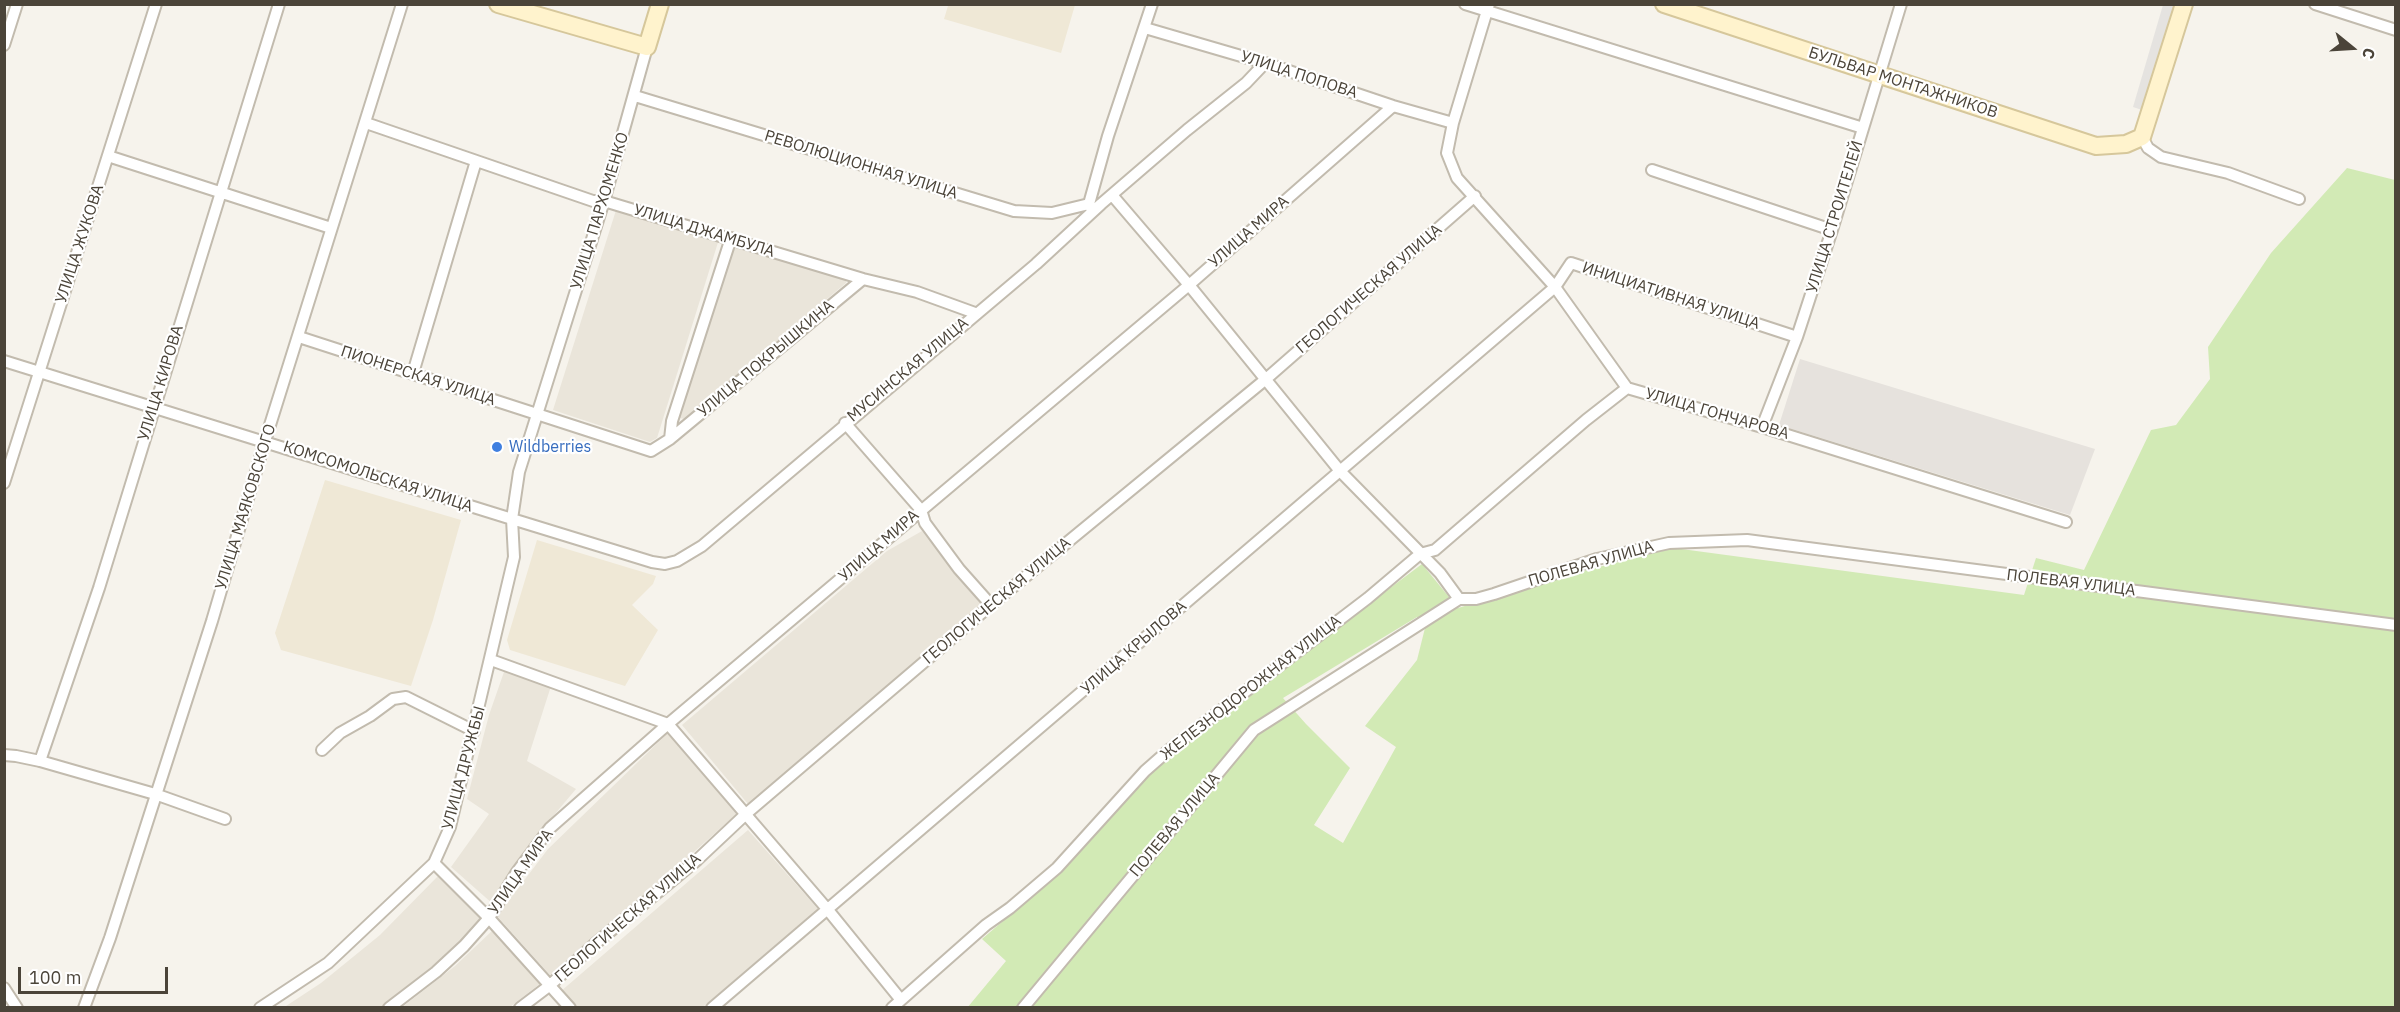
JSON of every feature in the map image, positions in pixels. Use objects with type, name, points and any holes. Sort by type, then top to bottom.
[{"type":"street","points":[[4,45],[17,4]]},
{"type":"street","name":"УЛИЦА ЖУКОВА","points":[[4,483],[156,4]]},
{"type":"street","name":"УЛИЦА КИРОВА","points":[[40,762],[99,588],[279,4]]},
{"type":"street","name":"УЛИЦА МАЯКОВСКОГО","points":[[84,1008],[110,938],[212,621],[265,441],[402,4]]},
{"type":"street","points":[[498,4],[647,47]]},
{"type":"street","name":"УЛИЦА ПАРХОМЕНКО","points":[[512,519],[519,472],[604,201],[660,4]]},
{"type":"street","points":[[1091,207],[1108,136],[1152,4]]},
{"type":"street","points":[[1465,4],[1487,8],[1863,128]]},
{"type":"street","name":"БУЛЬВАР МОНТАЖНИКОВ","points":[[1664,4],[2096,146],[2126,144],[2142,137]]},
{"type":"street","name":"УЛИЦА СТРОИТЕЛЕЙ","points":[[1762,427],[1797,337],[1901,4]]},
{"type":"street","points":[[2184,4],[2142,137],[2148,148],[2161,157],[2228,173],[2299,199]]},
{"type":"street","points":[[2315,4],[2396,30]]},
{"type":"street","name":"УЛИЦА ГОНЧАРОВА","points":[[1487,8],[1453,123],[1447,153],[1457,178],[1555,287],[1627,388],[1762,427],[2066,522]]},
{"type":"street","name":"УЛИЦА ПОПОВА","points":[[1145,28],[1265,63],[1393,106],[1453,123]]},
{"type":"street","name":"МУСИНСКАЯ УЛИЦА","points":[[512,519],[665,564],[676,561],[702,546],[845,423],[915,367],[975,313],[1036,264],[1091,207],[1112,195],[1246,83],[1265,63]]},
{"type":"street","name":"РЕВОЛЮЦИОННАЯ УЛИЦА","points":[[635,96],[1014,211],[1052,213],[1091,207]]},
{"type":"street","name":"УЛИЦА МИРА","points":[[389,1008],[436,972],[464,946],[489,918],[517,872],[550,828],[668,724],[1189,285],[1393,106]]},
{"type":"street","name":"УЛИЦА ДЖАМБУЛА","points":[[366,123],[593,201],[604,201],[863,279],[917,291],[975,313]]},
{"type":"street","points":[[108,156],[331,228]]},
{"type":"street","points":[[413,373],[476,161]]},
{"type":"street","points":[[1652,170],[1832,230]]},
{"type":"street","points":[[1112,195],[1189,285],[1340,471],[1440,573],[1459,599]]},
{"type":"street","name":"ГЕОЛОГИЧЕСКАЯ УЛИЦА","points":[[520,1008],[697,860],[747,813],[991,605],[1266,379],[1474,196]]},
{"type":"street","name":"УЛИЦА ПОКРЫШКИНА","points":[[670,439],[672,421],[731,238]]},
{"type":"street","name":"ИНИЦИАТИВНАЯ УЛИЦА","points":[[1555,287],[1571,263],[1797,337]]},
{"type":"street","name":"УЛИЦА ПОКРЫШКИНА","points":[[537,416],[651,451],[670,439],[863,279]]},
{"type":"street","name":"УЛИЦА КРЫЛОВА","points":[[712,1008],[1555,287]]},
{"type":"street","name":"ПИОНЕРСКАЯ УЛИЦА","points":[[299,337],[537,416]]},
{"type":"street","name":"КОМСОМОЛЬСКАЯ УЛИЦА","points":[[4,361],[512,519]]},
{"type":"street","name":"ЖЕЛЕЗНОДОРОЖНАЯ УЛИЦА","points":[[892,1008],[986,925],[1057,868],[1145,771],[1170,749],[1368,598],[1420,554],[1436,550],[1586,420],[1627,388]]},
{"type":"street","points":[[845,423],[921,510],[925,523],[959,569],[991,605]]},
{"type":"street","name":"УЛИЦА ДРУЖБЫ","points":[[260,1008],[328,963],[434,863],[450,827],[491,660],[514,557],[512,519]]},
{"type":"street","name":"ПОЛЕВАЯ УЛИЦА","points":[[1023,1008],[1254,730],[1459,599],[1476,599],[1597,559],[1669,543],[1747,540],[2396,625]]},
{"type":"street","points":[[491,660],[668,724],[747,813],[901,1000]]},
{"type":"street","points":[[322,750],[340,732],[370,716],[393,699],[406,697],[474,731]]},
{"type":"street","points":[[4,755],[40,762],[155,794],[225,819]]},
{"type":"street","points":[[434,863],[489,918],[570,1008]]},
{"type":"street","points":[[4,988],[17,1008]]},
{"type":"shaded area","points":[[945,5],[1075,5],[1061,53],[944,19],[948,6]]},
{"type":"shaded area","points":[[2163,5],[2176,5],[2145,111],[2133,107]]},
{"type":"shaded area","points":[[617,207],[720,236],[657,438],[650,442],[553,410]]},
{"type":"shaded area","points":[[732,240],[847,275],[846,283],[684,419],[676,417]]},
{"type":"shaded area","points":[[1800,359],[2095,449],[2070,515],[1779,425]]},
{"type":"shaded area","points":[[325,480],[461,520],[433,620],[411,686],[281,650],[275,633]]},
{"type":"shaded area","points":[[922,531],[982,605],[748,804],[682,725],[887,551]]},
{"type":"shaded area","points":[[537,540],[656,576],[653,584],[632,605],[658,630],[625,686],[510,650],[507,640]]},
{"type":"shaded area","points":[[505,669],[551,686],[527,761],[576,789],[549,821],[493,904],[451,867],[489,814],[467,799],[489,715]]},
{"type":"shaded area","points":[[671,730],[740,811],[632,907],[550,975],[497,916],[548,849]]},
{"type":"shaded area","points":[[748,830],[818,909],[703,1007],[576,1007],[560,992]]},
{"type":"shaded area","points":[[438,876],[483,918],[457,948],[381,1007],[283,1008],[321,983],[380,935]]},
{"type":"shaded area","points":[[494,929],[541,983],[510,1007],[401,1008],[455,966]]},
{"type":"green space","points":[[2347,168],[2395,180],[2395,1007],[967,1008],[1006,961],[982,939],[1067,866],[1154,769],[1212,722],[1422,564],[1458,608],[1587,570],[1674,548],[2024,595],[2036,558],[2084,570],[2151,430],[2176,425],[2210,379],[2208,347],[2271,253]],"holes":[[[1417,617],[1425,628],[1417,660],[1365,726],[1396,747],[1343,843],[1314,825],[1350,768],[1283,698]]]},
{"type":"place","name":"Wildberries","points":[[497,447]]}]
